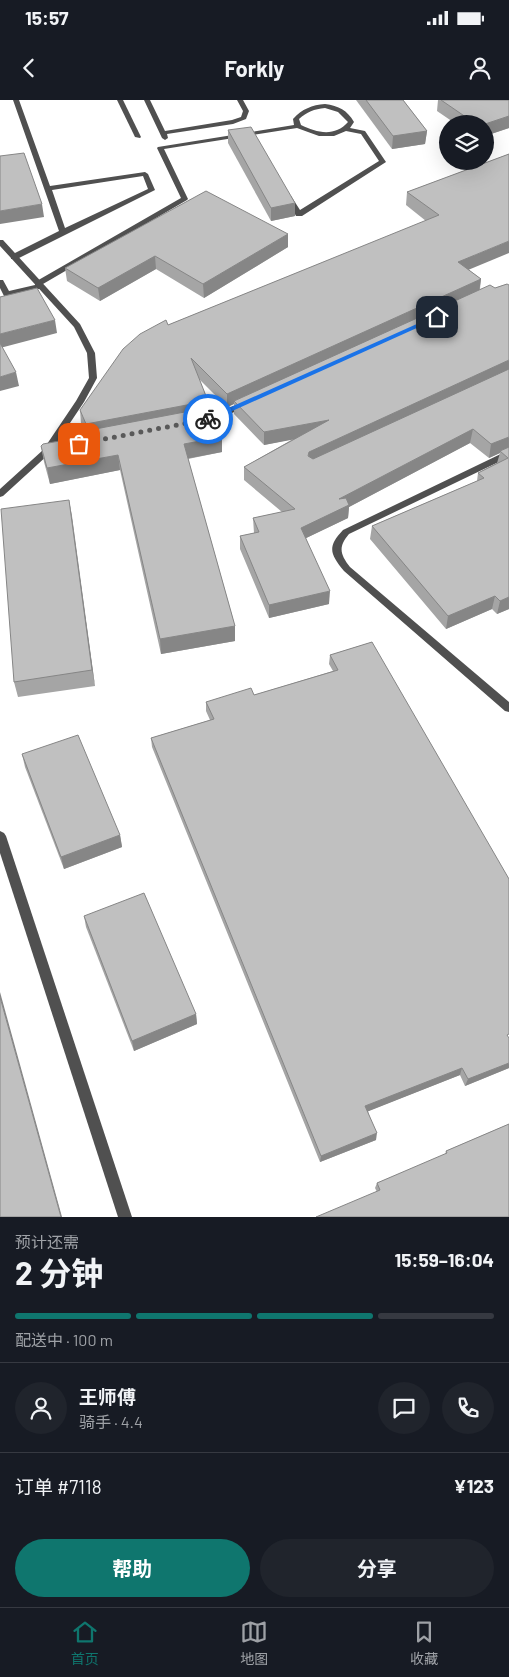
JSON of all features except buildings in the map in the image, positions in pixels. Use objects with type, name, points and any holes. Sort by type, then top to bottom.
[{"type":"street","points":[[16,100],[63,232]]},
{"type":"street","points":[[120,100],[138,137]]},
{"type":"street","points":[[147,100],[169,146]]},
{"type":"street","points":[[162,133],[233,122],[244,118],[246,112],[240,100]]},
{"type":"street","points":[[307,100],[311,107]]},
{"type":"street","points":[[298,126],[296,119],[300,112],[311,107],[332,108],[348,114],[351,122],[347,129]]},
{"type":"street","points":[[0,282],[7,294],[39,285],[185,199],[160,148],[298,126],[308,132],[322,134],[336,133],[347,129],[363,132],[384,162],[299,214],[285,190]]},
{"type":"street","points":[[253,133],[257,141]]},
{"type":"street","points":[[14,257],[152,190],[145,174],[47,189]]},
{"type":"street","points":[[0,242],[77,326],[91,353],[93,378],[80,402],[46,452],[0,494]]},
{"type":"street","points":[[195,422],[214,418],[249,402]]},
{"type":"street","points":[[46,452],[60,447]]},
{"type":"street","points":[[509,453],[346,532],[338,540],[335,549],[338,559],[347,569],[509,708]]},
{"type":"street","points":[[0,836],[125,1217]]},
{"type":"way so far","points":[[79,444],[208,419]]},
{"type":"route","points":[[208,419],[214,418],[437,317]]}]
